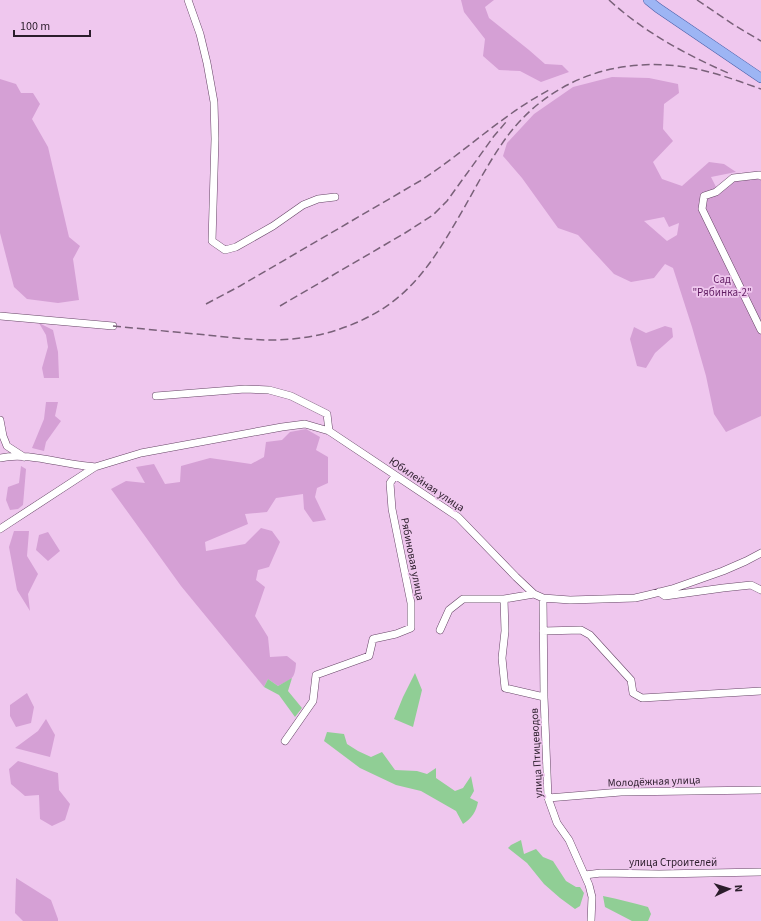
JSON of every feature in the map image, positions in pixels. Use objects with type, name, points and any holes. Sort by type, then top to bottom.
[{"type":"main road","points":[[648,0],[761,78]]},
{"type":"street","points":[[188,0],[200,34],[214,102],[215,139],[212,241],[224,250],[236,247],[273,226],[303,205],[318,199],[335,197]]},
{"type":"street","points":[[761,176],[733,178],[716,192],[704,196],[702,209],[761,330]]},
{"type":"street","points":[[0,316],[113,326]]},
{"type":"street","points":[[156,396],[245,389],[268,390],[291,396],[327,414],[329,431]]},
{"type":"street","points":[[0,420],[3,436],[7,446],[24,457]]},
{"type":"street","name":"Юбилейная улица","points":[[0,529],[95,467],[141,453],[305,424],[329,431],[458,518],[534,594],[543,598],[570,600],[635,598],[672,589],[746,561],[761,553]]},
{"type":"street","points":[[0,458],[24,457],[95,467]]},
{"type":"street","name":"Рябиновая улица","points":[[286,741],[313,701],[316,675],[369,656],[373,638],[396,634],[411,628],[411,603],[392,508],[390,483],[395,476]]},
{"type":"street","points":[[659,592],[665,596],[751,585],[761,590]]},
{"type":"street","points":[[440,630],[449,610],[463,599],[504,599],[534,594]]},
{"type":"street","name":"улица Птицеводов","points":[[543,598],[544,697],[548,798],[557,823],[569,840],[589,885],[592,897],[591,921]]},
{"type":"street","points":[[504,599],[505,631],[502,658],[505,688],[544,697]]},
{"type":"street","points":[[543,631],[581,630],[590,635],[631,680],[633,693],[642,698],[761,691]]},
{"type":"street","name":"Молодёжная улица","points":[[548,798],[621,792],[761,790]]},
{"type":"street","name":"улица Строителей","points":[[585,875],[601,872],[659,874],[761,872]]},
{"type":"green space","points":[[461,0],[494,0],[485,7],[489,18],[545,64],[562,65],[569,72],[541,82],[520,71],[499,70],[483,56],[485,39],[464,12]]},
{"type":"green space","name":"Сад \"Рябинка-2\"","points":[[612,77],[649,78],[678,84],[679,93],[664,104],[663,129],[673,141],[653,162],[662,179],[682,186],[709,162],[724,164],[736,172],[711,177],[719,193],[737,179],[754,178],[761,180],[761,416],[726,432],[714,414],[706,376],[673,268],[665,264],[654,278],[631,282],[614,274],[578,235],[558,228],[522,178],[503,156],[507,143],[534,114],[573,87]],"holes":[[[664,217],[669,227],[679,223],[677,235],[667,241],[644,221]]]},
{"type":"green space","points":[[0,79],[16,84],[21,93],[33,93],[40,104],[32,119],[48,147],[69,237],[80,246],[73,259],[79,300],[58,303],[27,299],[14,287],[0,233]]},
{"type":"green space","points":[[39,323],[53,330],[58,352],[59,378],[44,378],[42,368],[48,347],[46,335]]},
{"type":"green space","points":[[665,326],[672,328],[673,337],[655,353],[646,368],[637,366],[630,339],[634,327],[646,333]]},
{"type":"green space","points":[[46,402],[58,402],[55,416],[61,421],[46,442],[44,451],[32,448],[44,419]]},
{"type":"green space","points":[[306,429],[320,437],[316,450],[328,457],[328,483],[317,488],[315,497],[326,520],[313,522],[304,509],[303,494],[276,498],[267,512],[245,514],[248,524],[205,542],[206,551],[245,544],[261,528],[272,531],[280,542],[269,567],[258,570],[256,580],[265,587],[255,616],[268,637],[270,657],[287,656],[296,663],[295,673],[292,678],[278,686],[268,679],[264,687],[181,586],[111,489],[126,481],[145,483],[136,467],[154,464],[165,484],[180,482],[181,466],[210,458],[251,464],[264,457],[266,442],[282,440],[290,432]]},
{"type":"green space","points":[[21,466],[26,469],[23,505],[18,509],[10,510],[6,500],[8,487],[19,483]]},
{"type":"green space","points":[[14,531],[29,531],[27,556],[38,574],[28,594],[30,611],[17,590],[9,547]]},
{"type":"green space","points":[[48,532],[60,551],[48,561],[36,550],[39,535]]},
{"type":"green space","points":[[27,693],[34,707],[31,723],[16,727],[10,716],[10,705]]},
{"type":"green space","points":[[46,719],[55,735],[50,757],[15,748],[38,731]]},
{"type":"green space","points":[[18,761],[58,773],[59,790],[70,804],[65,820],[52,826],[40,819],[39,795],[25,796],[11,784],[9,769]]},
{"type":"green space","points":[[16,878],[51,900],[58,921],[23,921],[15,913]]},
{"type":"shaded area","points":[[415,673],[422,690],[413,727],[394,719]]},
{"type":"shaded area","points":[[292,678],[288,691],[302,708],[295,717],[279,695],[264,687],[268,679],[278,686]]},
{"type":"shaded area","points":[[327,732],[344,734],[347,744],[371,757],[382,752],[395,770],[417,771],[427,774],[436,768],[436,778],[455,791],[463,788],[471,776],[474,791],[470,798],[478,802],[475,812],[463,824],[456,811],[421,791],[396,785],[360,768],[324,741]]},
{"type":"shaded area","points":[[521,840],[524,854],[536,849],[543,857],[553,861],[566,881],[576,887],[580,887],[584,893],[580,906],[575,909],[560,898],[544,884],[527,863],[508,848]]},
{"type":"shaded area","points":[[603,896],[648,907],[651,914],[648,921],[632,921],[605,907]]},
{"type":"railway","points":[[609,0],[622,12],[651,32],[696,58],[728,73]]},
{"type":"railway","points":[[697,0],[761,41]]},
{"type":"railway","points":[[113,326],[255,340],[284,340],[310,337],[348,326],[372,315],[388,305],[402,294],[426,269],[506,138],[523,118],[543,100],[564,86],[588,76],[612,69],[638,65],[664,65],[709,72],[761,89]]},
{"type":"railway","points":[[206,304],[240,286],[420,181],[437,170],[500,121],[551,89]]},
{"type":"railway","points":[[280,306],[433,215],[447,201],[494,136],[506,122]]}]
